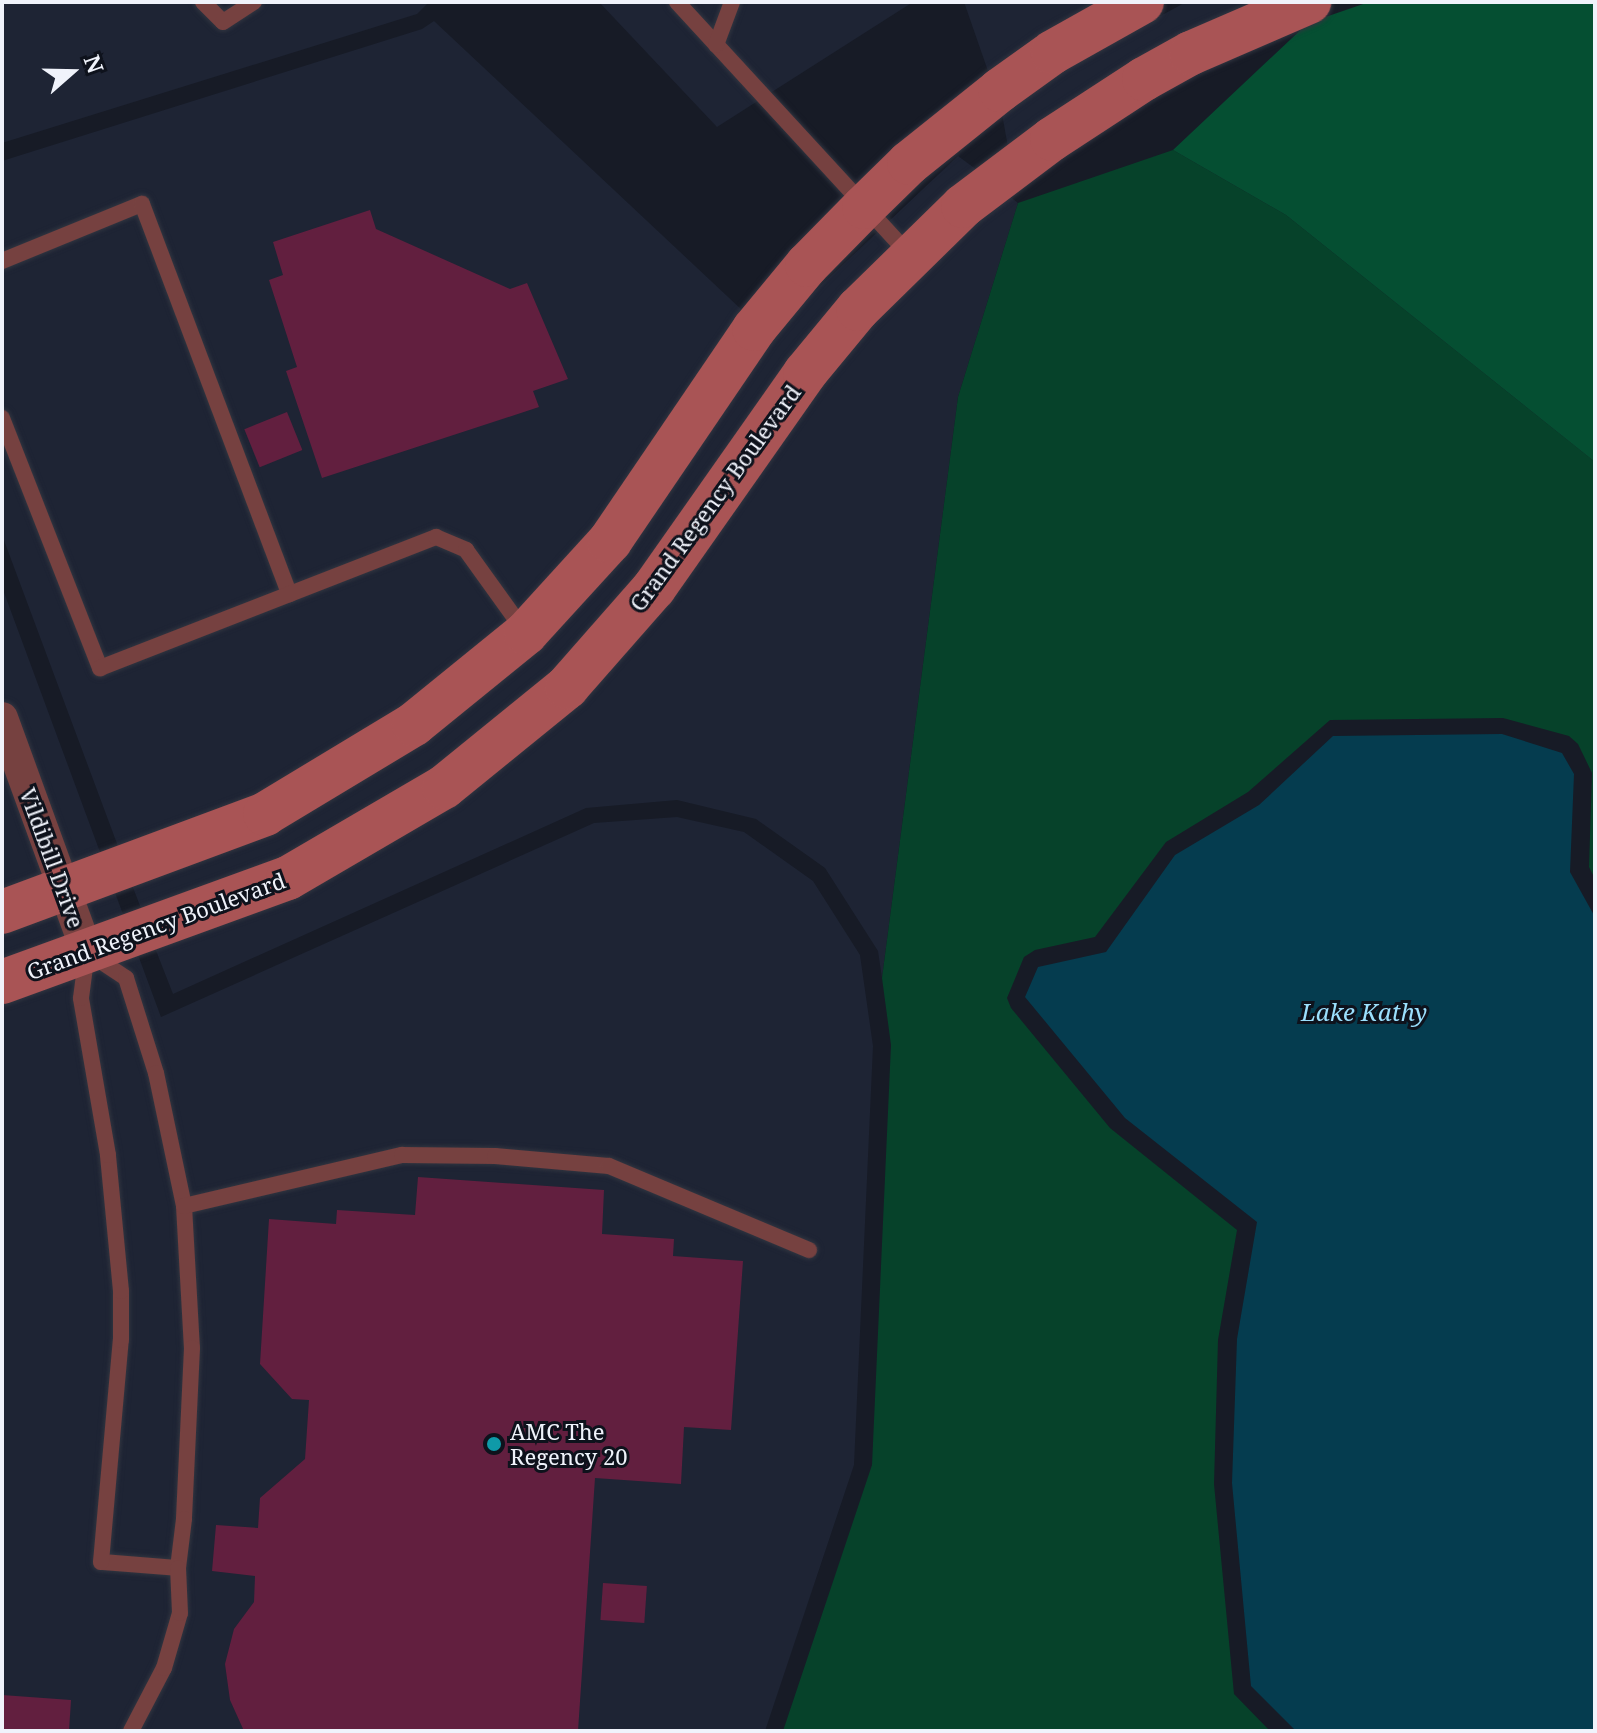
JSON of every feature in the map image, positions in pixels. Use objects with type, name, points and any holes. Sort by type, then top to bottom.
[{"type":"street","points":[[2,912],[265,814],[414,724],[526,633],[610,541],[754,329],[807,265],[864,207],[909,163],[1000,90],[1053,52],[1142,2]]},
{"type":"street","name":"Grand Regency Boulevard","points":[[2,982],[288,878],[444,787],[567,687],[654,588],[805,373],[858,309],[910,255],[996,179],[1098,107],[1191,53],[1309,2]]},
{"type":"street","points":[[526,633],[567,687]]},
{"type":"street","name":"Vildibill Drive","points":[[2,718],[87,952]]},
{"type":"lane","points":[[203,2],[223,22],[254,2]]},
{"type":"lane","points":[[677,2],[910,255]]},
{"type":"lane","points":[[716,45],[732,2]]},
{"type":"lane","points":[[2,261],[142,204],[289,594]]},
{"type":"lane","points":[[2,418],[100,668],[436,537],[466,550],[526,633]]},
{"type":"lane","points":[[131,1731],[164,1668],[180,1613],[178,1568],[184,1519],[192,1348],[184,1206],[156,1073],[126,978],[87,952],[81,998],[108,1155],[121,1291],[121,1340],[101,1562],[178,1568]]},
{"type":"lane","points":[[184,1206],[402,1155],[510,1157],[609,1166],[809,1250]]},
{"type":"shaded area","points":[[2,2],[429,2],[417,14],[2,143]]},
{"type":"shaded area","points":[[599,2],[913,2],[717,127]]},
{"type":"shaded area","points":[[964,2],[1101,2],[989,74]]},
{"type":"shaded area","points":[[1186,2],[1259,2],[1008,147],[1002,114],[1065,68]]},
{"type":"shaded area","points":[[434,21],[743,311],[593,530],[512,619],[402,709],[256,797],[119,849],[2,535],[2,161],[422,29]]},
{"type":"shaded area","points":[[958,156],[977,170],[552,674],[431,772],[279,861],[142,911],[132,885],[425,740],[799,306]]},
{"type":"shaded area","points":[[1008,195],[1018,203],[958,397],[882,978],[878,951],[825,868],[756,819],[677,800],[586,808],[173,994],[155,948],[454,804],[874,321],[925,267]]},
{"type":"shaded area","points":[[2,587],[161,1017],[594,823],[677,817],[744,832],[813,881],[860,955],[873,1046],[854,1465],[765,1731],[2,1731]]},
{"type":"green space","points":[[1369,2],[1595,2],[1595,462],[1286,215],[1173,150],[1308,23]]},
{"type":"green space","points":[[1173,150],[1286,215],[1595,462],[1595,879],[1589,867],[1592,773],[1578,744],[1569,736],[1503,718],[1330,720],[1248,792],[1166,842],[1095,937],[1035,950],[1024,957],[1007,998],[1011,1008],[1110,1128],[1237,1230],[1218,1340],[1214,1484],[1234,1694],[1270,1731],[783,1731],[872,1465],[891,1045],[882,978],[958,397],[1018,203]]},
{"type":"water","name":"Lake Kathy","points":[[1502,734],[1562,753],[1574,774],[1570,872],[1595,917],[1595,1731],[1296,1731],[1251,1686],[1232,1483],[1237,1339],[1257,1222],[1125,1118],[1025,997],[1038,967],[1106,952],[1175,855],[1259,805],[1333,736]]},
{"type":"building","points":[[370,210],[376,229],[510,289],[527,283],[568,379],[533,391],[539,407],[322,478],[286,371],[297,367],[269,280],[283,275],[273,242]]},
{"type":"building","points":[[287,412],[302,450],[260,467],[244,429]]},
{"type":"building","name":"AMC The Regency 20","points":[[418,1177],[604,1190],[602,1234],[674,1239],[673,1256],[743,1261],[731,1430],[684,1427],[681,1484],[595,1478],[578,1731],[244,1731],[230,1700],[225,1664],[234,1629],[254,1602],[255,1576],[212,1571],[216,1525],[258,1528],[260,1498],[305,1459],[309,1400],[292,1399],[260,1364],[269,1219],[336,1224],[337,1210],[415,1215]]},
{"type":"building","points":[[603,1583],[647,1586],[644,1623],[600,1620]]},
{"type":"building","points":[[2,1695],[71,1700],[69,1731],[2,1731]]},
{"type":"place","name":"AMC The Regency 20","points":[[494,1444]]}]
